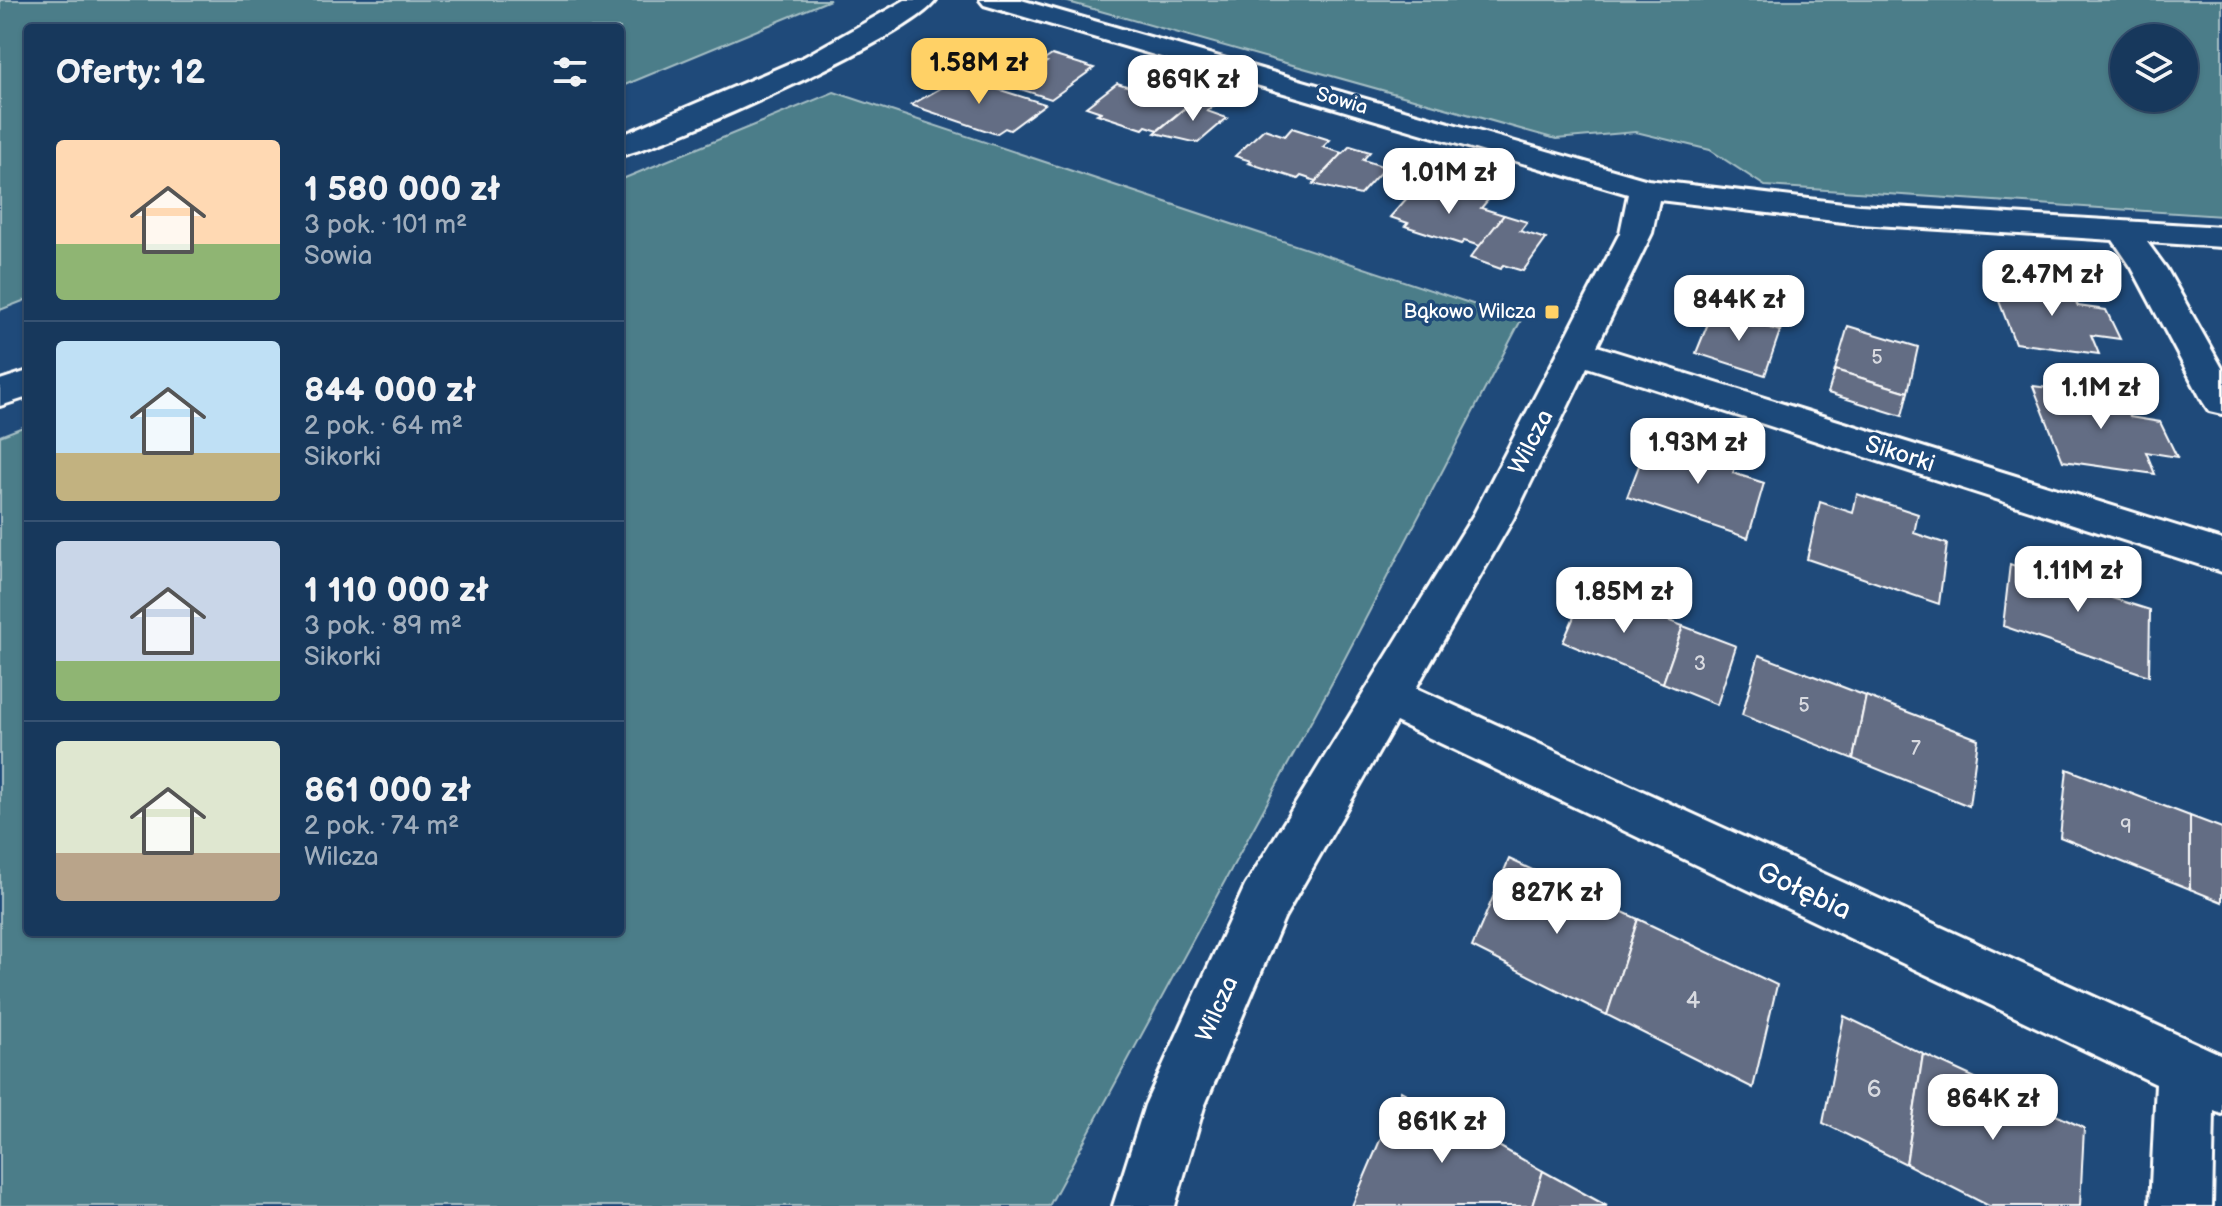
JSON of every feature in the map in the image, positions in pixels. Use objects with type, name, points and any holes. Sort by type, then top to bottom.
[{"type":"street","points":[[624,145],[796,73],[863,38],[923,0]]},
{"type":"street","name":"Sowia","points":[[993,0],[1645,189]]},
{"type":"street","points":[[1645,189],[1724,202],[1814,211],[2222,237]]},
{"type":"street","name":"Wilcza","points":[[1144,1206],[1175,1105],[1264,903],[1492,519],[1636,233],[1645,189]]},
{"type":"street","points":[[2122,230],[2149,268],[2222,402]]},
{"type":"street","name":"Sikorki","points":[[1578,352],[2222,556]]},
{"type":"street","points":[[0,394],[24,385]]},
{"type":"street","name":"Gołębia","points":[[1387,696],[2204,1077]]},
{"type":"street","points":[[2181,1206],[2204,1077]]},
{"type":"green space","points":[[0,0],[830,0],[624,85],[624,24],[24,24],[24,301],[0,310]]},
{"type":"green space","points":[[1061,0],[2222,0],[2222,216],[1765,186],[1710,150],[1636,132],[1556,139]]},
{"type":"green space","points":[[834,92],[1521,320],[1333,681],[1049,1206],[0,1206],[0,436],[24,427],[24,936],[624,936],[624,178]]},
{"type":"building","points":[[1052,55],[1094,68],[1051,99],[1008,85],[1014,85]]},
{"type":"building","points":[[957,79],[1045,104],[1010,130],[1005,128],[996,134],[911,105]]},
{"type":"building","points":[[1117,83],[1136,89],[1144,83],[1178,93],[1170,100],[1188,105],[1158,130],[1146,126],[1143,129],[1097,114],[1101,112],[1086,107]]},
{"type":"building","points":[[1196,99],[1215,105],[1207,111],[1227,118],[1198,143],[1155,133]]},
{"type":"building","points":[[1292,128],[1330,140],[1323,147],[1342,153],[1316,181],[1301,176],[1298,179],[1235,156],[1264,129],[1285,136]]},
{"type":"building","points":[[1350,146],[1370,152],[1363,160],[1385,167],[1360,195],[1313,184]]},
{"type":"building","points":[[1446,187],[1488,200],[1481,208],[1504,215],[1480,246],[1464,241],[1461,244],[1405,226],[1408,223],[1390,217],[1416,188],[1440,195]]},
{"type":"building","points":[[1504,215],[1527,222],[1520,231],[1546,239],[1523,271],[1503,265],[1501,269],[1470,258]]},
{"type":"building","points":[[1730,272],[1794,290],[1780,331],[1713,311]]},
{"type":"building","points":[[1991,280],[2070,290],[2078,306],[2106,310],[2120,339],[2091,335],[2099,354],[2015,343]]},
{"type":"building","points":[[1713,311],[1780,331],[1765,375],[1696,353]]},
{"type":"building","points":[[1848,326],[1918,347],[1908,392],[1835,370]]},
{"type":"building","points":[[1835,370],[1908,392],[1902,416],[1828,393]]},
{"type":"building","points":[[2033,386],[2120,397],[2130,417],[2160,422],[2177,457],[2146,452],[2155,474],[2063,461]]},
{"type":"building","points":[[1683,438],[1739,456],[1733,473],[1764,483],[1748,538],[1627,497],[1647,445],[1677,455]]},
{"type":"building","points":[[1857,494],[1918,514],[1914,533],[1947,544],[1939,604],[1807,559],[1820,502],[1853,513]]},
{"type":"building","points":[[2047,556],[2113,577],[2112,598],[2150,610],[2149,676],[2003,626],[2010,564],[2046,576]]},
{"type":"building","points":[[1586,589],[1683,626],[1663,683],[1563,642]]},
{"type":"building","points":[[1683,626],[1736,646],[1717,705],[1663,683]]},
{"type":"building","points":[[1759,655],[1866,696],[1853,759],[1742,715]]},
{"type":"building","points":[[1866,696],[1978,739],[1969,806],[1853,759]]},
{"type":"building","points":[[2067,769],[2190,816],[2190,889],[2060,837]]},
{"type":"building","points":[[2190,816],[2222,828],[2222,902],[2190,889]]},
{"type":"building","points":[[1509,859],[1638,919],[1607,1015],[1472,947]]},
{"type":"building","points":[[1638,919],[1777,985],[1753,1088],[1607,1015]]},
{"type":"building","points":[[1844,1016],[1923,1054],[1906,1164],[1823,1123]]},
{"type":"building","points":[[1923,1054],[2084,1128],[2080,1206],[1989,1206],[1906,1164]]},
{"type":"building","points":[[1401,1091],[1543,1171],[1532,1206],[1352,1206]]},
{"type":"building","points":[[1543,1171],[1607,1206],[1532,1206]]},
{"type":"place","name":"Bąkowo Wilcza","points":[[1552,312]]}]
